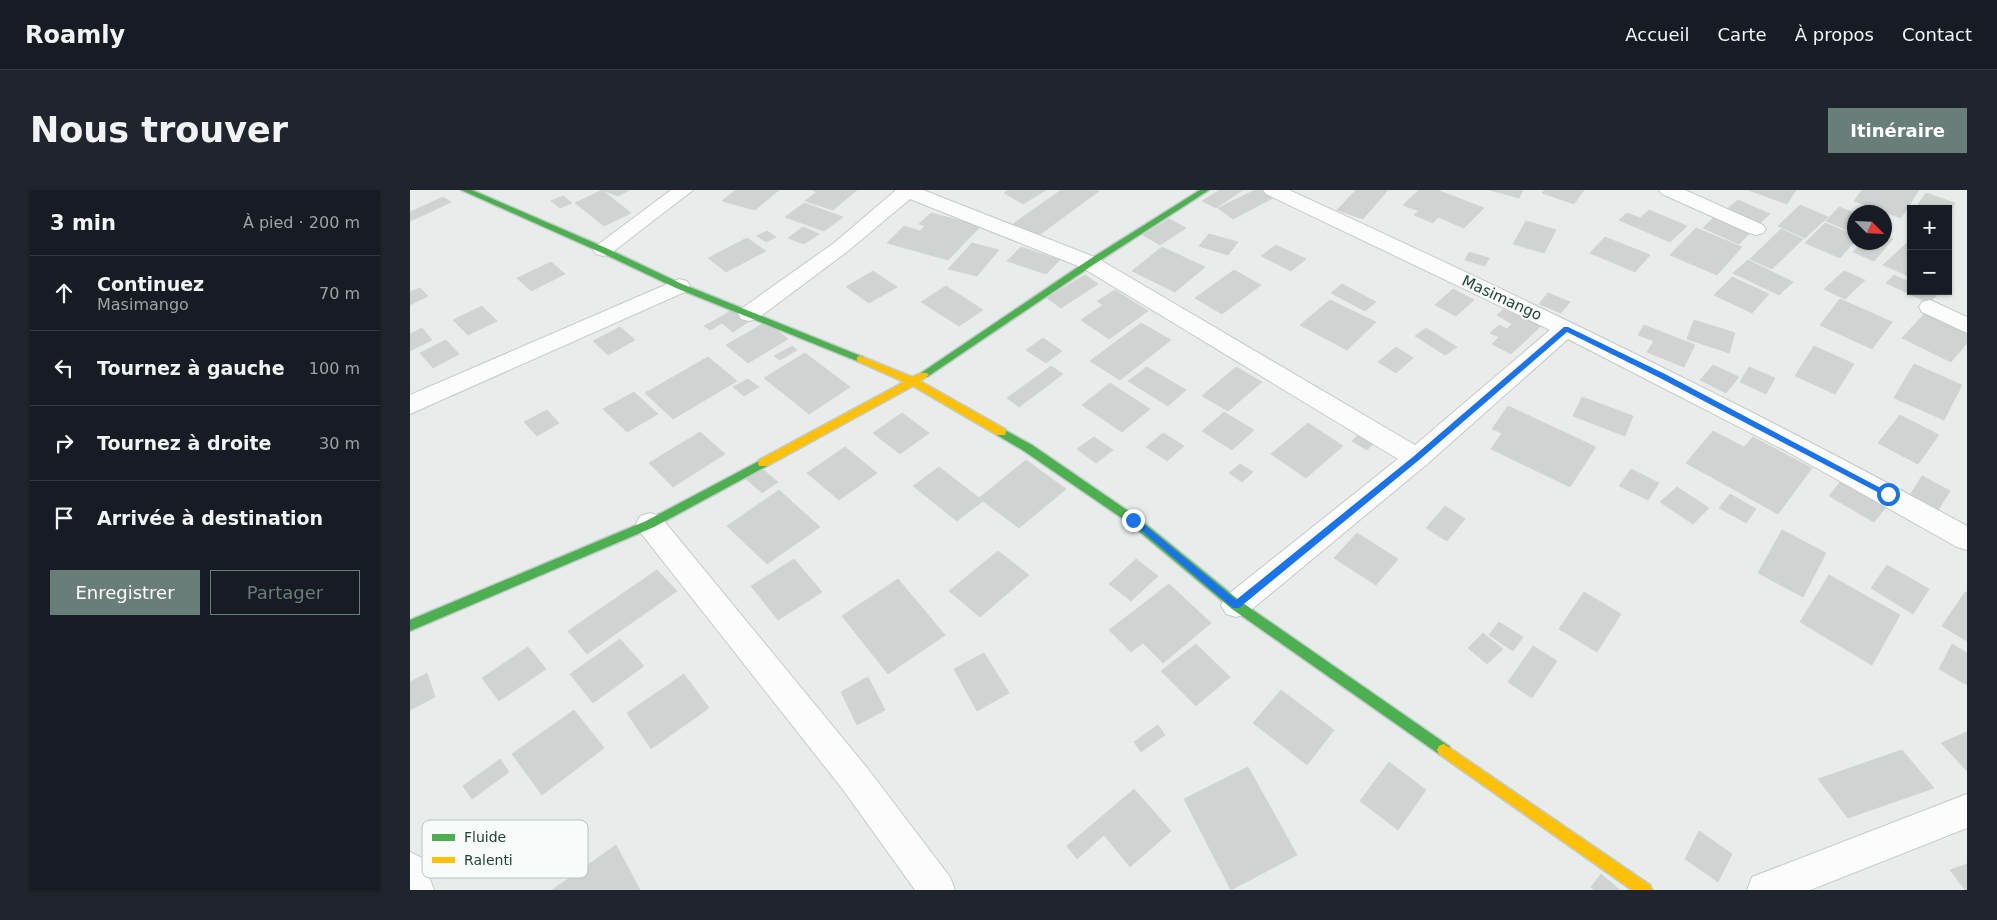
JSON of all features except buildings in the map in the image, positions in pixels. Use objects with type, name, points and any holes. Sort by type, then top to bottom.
[{"type":"street","points":[[465,190],[603,250],[679,286],[810,337],[914,382],[1028,448],[1133,520],[1236,606],[1644,890]]},
{"type":"street","points":[[603,250],[683,190]]},
{"type":"street","points":[[749,314],[841,247],[908,190],[1090,264],[1417,458]]},
{"type":"street","points":[[410,626],[650,524],[914,382],[1090,264],[1205,190]]},
{"type":"street","name":"Masimango","points":[[1273,190],[1663,376],[1871,485],[1967,539]]},
{"type":"street","points":[[1669,190],[1756,229]]},
{"type":"street","points":[[410,405],[679,286]]},
{"type":"street","points":[[1930,306],[1967,326]]},
{"type":"street","points":[[1236,606],[1417,458],[1566,329]]},
{"type":"street","points":[[650,524],[856,780],[936,890]]},
{"type":"street","points":[[1765,890],[1967,811]]},
{"type":"street","points":[[410,870],[416,890]]},
{"type":"traffic: fast","points":[[465,190],[603,250],[679,286],[860,359]]},
{"type":"traffic: fast","points":[[924,375],[1090,263],[1205,190]]},
{"type":"traffic: fast","points":[[1001,432],[1028,448],[1133,520],[1236,605],[1444,750]]},
{"type":"traffic: fast","points":[[410,626],[650,524],[763,463]]},
{"type":"traffic: slow","points":[[860,359],[914,382],[1001,432]]},
{"type":"traffic: slow","points":[[763,463],[924,375]]},
{"type":"traffic: slow","points":[[1444,750],[1645,890]]},
{"type":"route","points":[[1133,520],[1236,606],[1417,458],[1566,329],[1663,376],[1888,494]]}]
